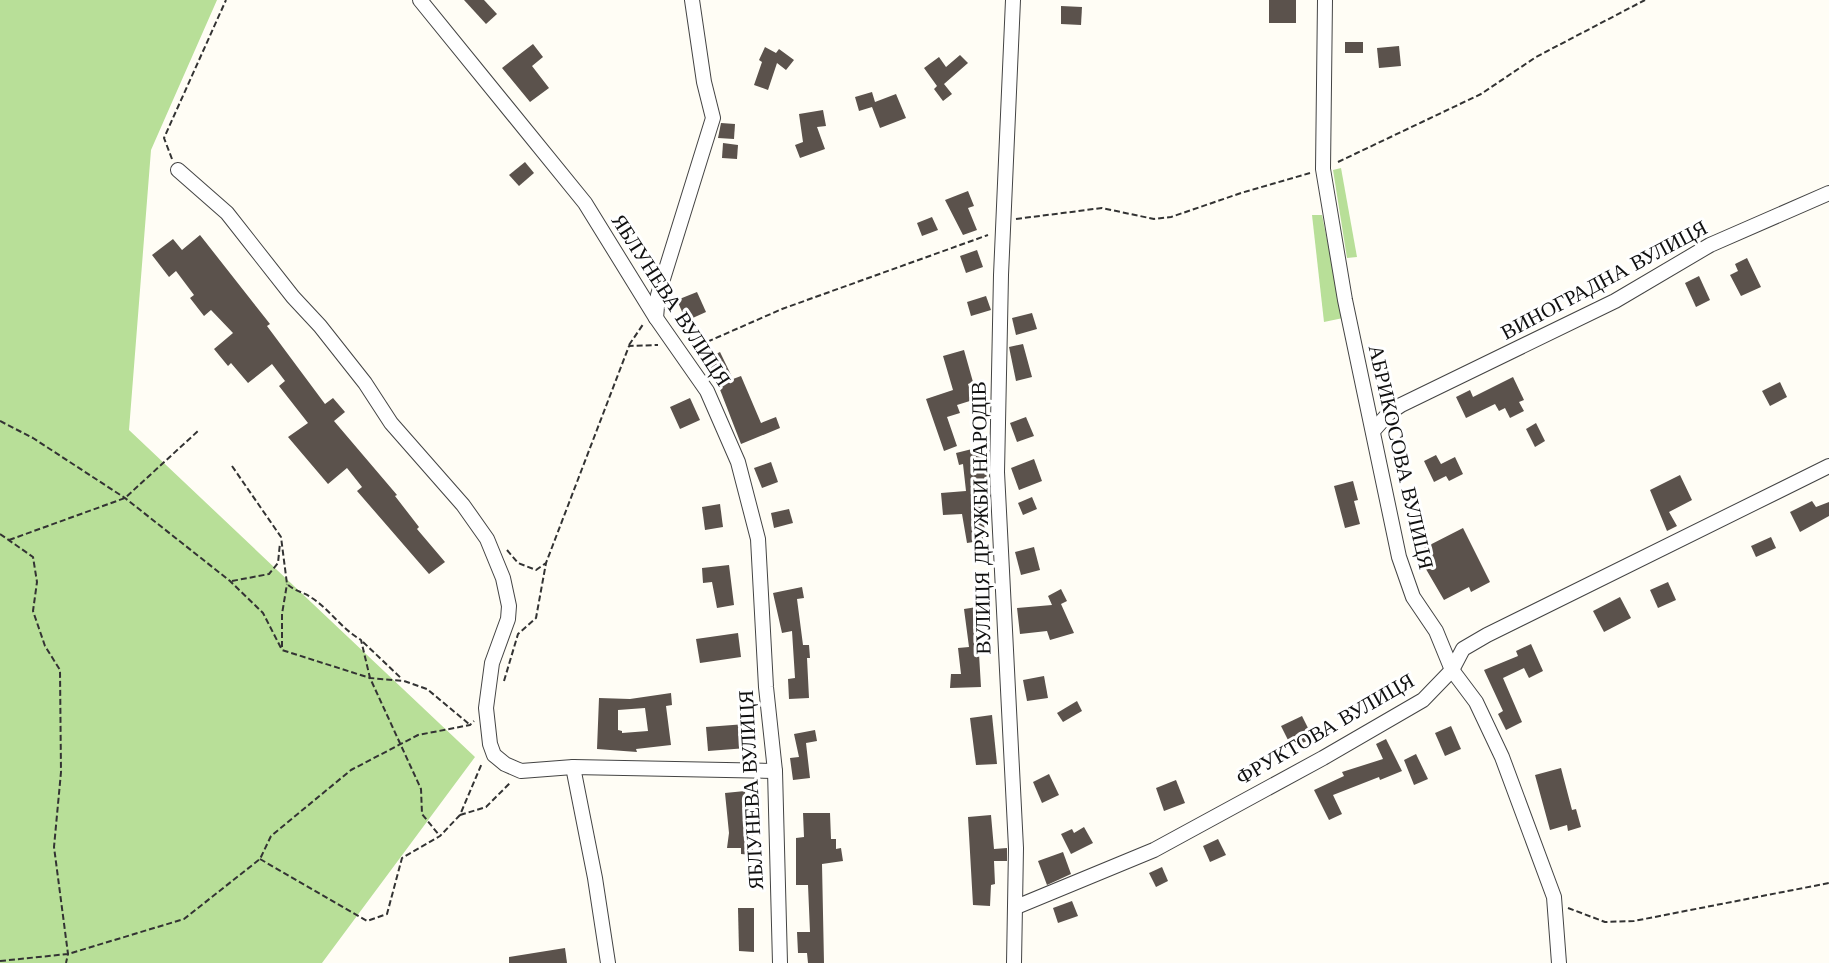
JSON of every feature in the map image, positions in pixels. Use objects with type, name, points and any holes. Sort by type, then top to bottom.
[{"type":"street","name":"ЯБЛУНЕВА ВУЛИЦЯ","points":[[420,0],[585,203],[654,314],[707,391],[738,462],[758,539],[766,687],[775,771],[780,963]]},
{"type":"street","points":[[654,314],[713,118],[692,0]]},
{"type":"street","name":"ВУЛИЦЯ ДРУЖБИ НАРОДІВ","points":[[1013,0],[1003,232],[997,472],[1016,907],[1014,963]]},
{"type":"street","name":"АБРИКОСОВА ВУЛИЦЯ","points":[[1325,0],[1323,168],[1346,300],[1399,557],[1413,597],[1436,631],[1452,670],[1467,686],[1490,729],[1554,897],[1559,963]]},
{"type":"street","points":[[178,170],[227,213],[293,297],[321,326],[365,383],[391,423],[463,505],[487,539],[502,578],[509,606],[508,619],[492,663],[486,708],[490,744],[494,755],[505,764],[522,771],[573,767],[775,771]]},
{"type":"street","name":"ВИНОГРАДНА ВУЛИЦЯ","points":[[1373,431],[1389,413],[1401,405],[1615,302],[1710,245],[1829,192]]},
{"type":"street","name":"ФРУКТОВА ВУЛИЦЯ","points":[[1016,907],[1154,850],[1303,769],[1423,700],[1452,670],[1463,649],[1487,634],[1829,466]]},
{"type":"street","points":[[573,767],[595,878],[608,963]]},
{"type":"path","points":[[178,170],[164,138],[226,0]]},
{"type":"path","points":[[629,346],[700,345],[782,309],[975,238],[1003,232]]},
{"type":"path","points":[[502,685],[507,677],[518,634],[536,618],[546,562],[629,346],[654,314]]},
{"type":"path","points":[[0,421],[33,438],[125,498],[230,581],[263,613],[282,650],[370,678],[404,681],[427,690],[470,725],[483,731],[490,744],[460,815],[440,836],[402,858],[397,885],[387,914],[367,921],[260,859]]},
{"type":"path","points":[[9,540],[125,498],[198,431]]},
{"type":"path","points":[[232,466],[281,537],[287,584],[282,614],[282,650]]},
{"type":"path","points":[[0,534],[33,557],[37,582],[33,611],[45,646],[60,670],[61,772],[54,847],[68,954],[66,963]]},
{"type":"path","points":[[230,581],[269,574],[278,563],[281,537]]},
{"type":"path","points":[[487,539],[505,547],[518,563],[536,570],[546,562]]},
{"type":"path","points":[[287,584],[298,593],[312,597],[347,632],[361,640],[404,681]]},
{"type":"path","points":[[361,640],[370,678],[421,789],[422,814],[440,836]]},
{"type":"path","points":[[0,961],[68,954],[184,918],[260,859],[271,836],[351,770],[401,746],[418,735],[470,725],[486,708]]},
{"type":"path","points":[[460,815],[486,807],[522,771]]},
{"type":"path","points":[[1554,897],[1568,908],[1588,917],[1605,922],[1634,921],[1829,883]]},
{"type":"green space","points":[[0,0],[217,0],[151,150],[129,430],[475,757],[322,963],[0,963]]},
{"type":"green space","points":[[1341,168],[1357,257],[1347,258],[1333,170]]},
{"type":"green space","points":[[1312,215],[1322,215],[1343,318],[1324,322]]},
{"type":"building","points":[[464,0],[484,0],[497,14],[486,24]]},
{"type":"building","points":[[1269,0],[1296,0],[1296,23],[1269,23]]},
{"type":"building","points":[[1061,6],[1082,7],[1081,25],[1061,24]]},
{"type":"building","points":[[1345,42],[1363,42],[1363,53],[1345,53]]},
{"type":"building","points":[[533,44],[543,57],[532,66],[549,88],[530,102],[502,68]]},
{"type":"building","points":[[1399,46],[1401,66],[1379,68],[1377,48]]},
{"type":"building","points":[[765,47],[776,53],[779,49],[794,60],[786,70],[777,63],[768,90],[754,85],[762,62],[759,60]]},
{"type":"building","points":[[960,55],[968,63],[944,84],[952,94],[943,101],[934,89],[937,86],[924,68],[939,57],[946,67]]},
{"type":"building","points":[[872,92],[875,102],[896,94],[906,118],[880,128],[872,107],[859,111],[855,97]]},
{"type":"building","points":[[823,110],[826,126],[817,127],[825,149],[800,158],[795,145],[803,142],[799,114]]},
{"type":"building","points":[[721,123],[735,124],[734,139],[718,138]]},
{"type":"building","points":[[723,143],[738,145],[737,159],[722,158]]},
{"type":"building","points":[[525,162],[534,173],[519,186],[509,175]]},
{"type":"building","points":[[968,191],[974,206],[968,208],[977,230],[963,235],[945,200]]},
{"type":"building","points":[[932,217],[938,230],[922,236],[917,223]]},
{"type":"building","points":[[200,235],[270,324],[267,326],[325,404],[333,398],[345,412],[334,421],[397,495],[395,496],[419,527],[417,529],[445,562],[429,574],[357,491],[362,487],[347,468],[328,484],[288,437],[308,423],[279,386],[285,381],[272,364],[248,383],[231,363],[228,366],[214,349],[233,333],[211,310],[204,316],[190,298],[194,295],[176,271],[169,277],[152,255],[173,239],[182,250]]},
{"type":"building","points":[[977,250],[983,267],[966,273],[960,256]]},
{"type":"building","points":[[1747,258],[1761,287],[1741,296],[1730,275],[1738,271],[1735,264]]},
{"type":"building","points":[[1699,276],[1710,300],[1696,307],[1685,283]]},
{"type":"building","points":[[697,292],[706,312],[686,321],[677,300]]},
{"type":"building","points":[[986,296],[991,310],[971,316],[967,302]]},
{"type":"building","points":[[1032,313],[1037,329],[1016,335],[1012,318]]},
{"type":"building","points":[[1023,344],[1032,377],[1016,381],[1009,347]]},
{"type":"building","points":[[964,350],[973,382],[968,384],[973,400],[957,405],[960,413],[947,417],[957,446],[944,451],[926,399],[953,390],[943,356]]},
{"type":"building","points":[[720,352],[733,379],[741,376],[761,423],[776,417],[780,428],[741,444],[712,369],[709,370],[704,360]]},
{"type":"building","points":[[1513,377],[1524,400],[1519,402],[1524,411],[1510,418],[1505,408],[1499,411],[1495,404],[1466,418],[1456,397],[1470,390],[1473,397]]},
{"type":"building","points":[[1780,382],[1787,397],[1770,406],[1762,391]]},
{"type":"building","points":[[690,398],[700,420],[680,429],[670,407]]},
{"type":"building","points":[[1026,417],[1034,436],[1017,442],[1010,423]]},
{"type":"building","points":[[1536,423],[1545,441],[1535,447],[1526,429]]},
{"type":"building","points":[[984,446],[990,514],[983,515],[986,540],[967,543],[962,514],[943,515],[941,493],[966,491],[963,464],[959,465],[956,453]]},
{"type":"building","points":[[1436,455],[1441,464],[1455,457],[1463,474],[1449,481],[1446,476],[1434,482],[1424,461]]},
{"type":"building","points":[[1034,459],[1042,481],[1019,490],[1011,468]]},
{"type":"building","points":[[771,462],[778,482],[762,488],[754,468]]},
{"type":"building","points":[[1680,475],[1692,500],[1669,512],[1677,526],[1667,531],[1650,490]]},
{"type":"building","points":[[1353,481],[1358,500],[1354,501],[1360,524],[1345,528],[1334,486]]},
{"type":"building","points":[[1032,497],[1037,509],[1023,515],[1018,503]]},
{"type":"building","points":[[1812,501],[1816,507],[1829,502],[1829,516],[1800,532],[1790,512]]},
{"type":"building","points":[[720,504],[723,527],[705,530],[702,507]]},
{"type":"building","points":[[789,509],[793,523],[774,528],[771,513]]},
{"type":"building","points":[[1463,528],[1490,582],[1471,592],[1469,587],[1444,600],[1416,552]]},
{"type":"building","points":[[1771,537],[1776,548],[1756,557],[1751,546]]},
{"type":"building","points":[[1034,547],[1040,570],[1021,575],[1015,552]]},
{"type":"building","points":[[729,565],[734,605],[717,608],[712,582],[703,583],[702,568]]},
{"type":"building","points":[[1668,582],[1676,600],[1658,608],[1650,590]]},
{"type":"building","points":[[802,587],[804,598],[797,599],[803,645],[809,645],[810,658],[807,658],[809,698],[789,699],[788,679],[795,678],[792,631],[782,633],[773,593]]},
{"type":"building","points":[[1061,589],[1067,601],[1061,604],[1074,633],[1050,640],[1047,631],[1020,634],[1017,608],[1052,605],[1048,596]]},
{"type":"building","points":[[1620,597],[1631,618],[1604,632],[1593,611]]},
{"type":"building","points":[[977,607],[979,620],[982,619],[985,641],[988,640],[989,654],[979,654],[981,687],[950,688],[951,674],[961,674],[958,648],[969,647],[964,609]]},
{"type":"building","points":[[738,633],[741,657],[700,663],[696,639]]},
{"type":"building","points":[[1531,644],[1543,671],[1529,678],[1524,668],[1503,678],[1522,722],[1506,730],[1498,714],[1503,711],[1484,670],[1518,656],[1516,651]]},
{"type":"building","points":[[1044,676],[1048,698],[1027,701],[1023,680]]},
{"type":"building","points":[[671,693],[672,705],[666,706],[671,745],[636,749],[637,752],[597,749],[599,698],[630,699]],"holes":[[[645,708],[648,731],[622,733],[618,730],[618,710]]]},
{"type":"building","points":[[1077,701],[1082,711],[1063,722],[1057,713]]},
{"type":"building","points":[[992,715],[997,764],[976,765],[970,718]]},
{"type":"building","points":[[1302,716],[1313,738],[1292,748],[1281,726]]},
{"type":"building","points":[[746,724],[747,748],[708,751],[706,727]]},
{"type":"building","points":[[1451,726],[1461,749],[1445,756],[1435,733]]},
{"type":"building","points":[[815,730],[817,741],[806,743],[810,778],[793,780],[790,758],[799,757],[794,734]]},
{"type":"building","points":[[1386,739],[1402,771],[1380,780],[1379,777],[1333,795],[1342,814],[1329,820],[1314,790],[1344,776],[1342,772],[1383,759],[1376,744]]},
{"type":"building","points":[[1416,754],[1428,779],[1414,785],[1404,760]]},
{"type":"building","points":[[1561,768],[1572,810],[1576,809],[1581,827],[1568,831],[1567,825],[1550,830],[1535,775]]},
{"type":"building","points":[[1049,774],[1059,795],[1042,803],[1033,782]]},
{"type":"building","points":[[1176,780],[1185,803],[1164,811],[1156,788]]},
{"type":"building","points":[[745,791],[747,817],[753,816],[753,855],[741,854],[741,848],[727,848],[729,833],[725,793]]},
{"type":"building","points":[[803,813],[830,813],[831,839],[836,839],[836,849],[841,848],[843,861],[822,864],[824,963],[808,963],[807,953],[798,953],[797,932],[810,932],[808,885],[796,885],[796,838],[804,837]]},
{"type":"building","points":[[991,815],[994,849],[1007,848],[1007,861],[994,861],[995,884],[991,885],[990,906],[973,905],[968,817]]},
{"type":"building","points":[[1084,827],[1093,843],[1071,854],[1061,834],[1072,829],[1074,833]]},
{"type":"building","points":[[1218,839],[1226,855],[1210,862],[1203,846]]},
{"type":"building","points":[[1063,852],[1071,874],[1047,885],[1038,861]]},
{"type":"building","points":[[1162,867],[1168,881],[1156,887],[1149,873]]},
{"type":"building","points":[[1072,901],[1078,916],[1058,923],[1053,908]]},
{"type":"building","points":[[738,908],[754,908],[754,952],[739,951]]},
{"type":"building","points":[[565,948],[567,963],[509,963],[509,957]]}]
